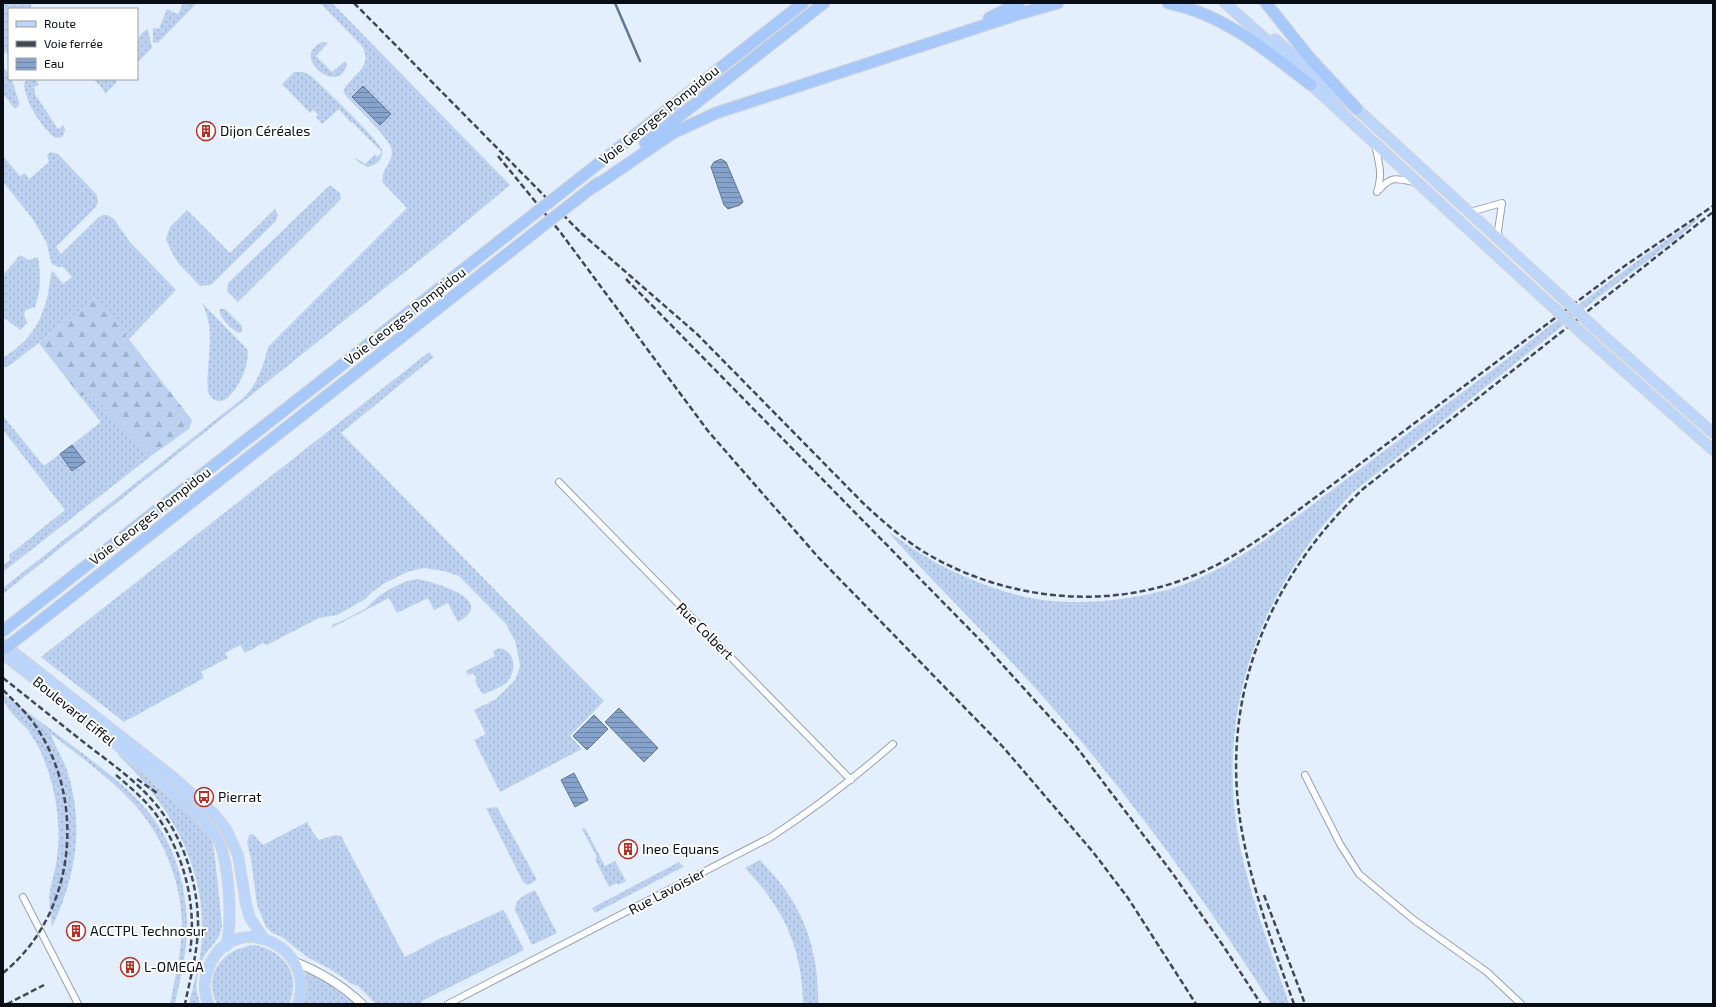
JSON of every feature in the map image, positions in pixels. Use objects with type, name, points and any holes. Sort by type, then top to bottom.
[{"type":"highway","points":[[790,13],[800,3]]},
{"type":"highway","name":"Voie Georges Pompidou","points":[[5,630],[803,3]]},
{"type":"highway","name":"Voie Georges Pompidou","points":[[3,650],[594,187],[650,139],[824,3]]},
{"type":"highway","points":[[946,38],[1019,3]]},
{"type":"highway","points":[[594,187],[673,133],[716,113],[1058,3]]},
{"type":"highway","points":[[1168,3],[1196,11],[1231,27],[1265,49],[1312,85]]},
{"type":"highway","points":[[1266,3],[1309,57],[1357,109]]},
{"type":"main road","points":[[1225,3],[1270,43],[1312,85],[1543,298],[1713,450]]},
{"type":"main road","points":[[1235,3],[1326,85],[1357,109],[1597,330],[1713,433]]},
{"type":"main road","points":[[3,644],[174,778],[214,814],[226,829],[235,849],[250,918],[264,939]]},
{"type":"main road","name":"Boulevard Eiffel","points":[[3,654],[145,768],[204,822],[217,839],[222,849],[226,872],[230,928],[226,946]]},
{"type":"main road","points":[[208,1004],[204,987],[207,971],[214,957],[226,946],[244,938],[264,939],[276,943],[287,951],[295,962],[300,975],[301,989],[298,1004]]},
{"type":"street","points":[[1374,141],[1381,174],[1381,181],[1377,192],[1386,181],[1390,180],[1397,179],[1419,183]]},
{"type":"street","points":[[1470,212],[1502,203],[1498,231],[1499,239]]},
{"type":"street","name":"Rue Colbert","points":[[559,482],[851,780]]},
{"type":"street","name":"Rue Lavoisier","points":[[448,1004],[771,837],[804,816],[851,780],[893,744]]},
{"type":"street","points":[[1305,775],[1340,844],[1359,874],[1414,920],[1487,972],[1521,1004]]},
{"type":"street","points":[[23,897],[78,1004]]},
{"type":"street","points":[[295,962],[336,982],[362,1004]]},
{"type":"green space","points":[[3,3],[32,3],[30,8],[8,8],[8,54],[3,51]]},
{"type":"green space","points":[[183,3],[197,3],[158,43],[153,42],[153,28],[159,29],[167,9],[178,14]]},
{"type":"green space","points":[[320,3],[332,3],[510,185],[436,247],[3,594],[3,588],[243,398],[253,387],[256,381],[268,347],[407,208],[383,183],[383,174],[392,155],[390,146],[386,139],[343,91],[364,65],[365,54],[362,46]]},
{"type":"green space","points":[[148,29],[152,48],[138,62],[138,39]]},
{"type":"green space","points":[[324,42],[328,43],[316,56],[332,72],[345,61],[347,64],[343,73],[337,77],[330,77],[322,73],[316,68],[312,61],[311,54],[314,48],[318,44]]},
{"type":"green space","points":[[3,68],[8,72],[8,80],[12,80],[19,105],[15,109],[3,94]]},
{"type":"green space","points":[[294,72],[303,72],[310,75],[361,125],[379,145],[382,152],[352,122],[351,123],[339,109],[322,124],[316,117],[318,115],[313,110],[310,113],[282,84]]},
{"type":"green space","points":[[27,80],[35,80],[38,83],[39,85],[34,87],[35,94],[58,129],[64,125],[65,131],[62,137],[55,138],[39,121],[27,98],[24,83]]},
{"type":"green space","points":[[94,80],[116,80],[117,82],[105,94],[103,89]]},
{"type":"green space","points":[[51,152],[58,154],[97,195],[98,202],[96,207],[56,247],[61,254],[98,218],[103,215],[108,215],[114,219],[129,241],[176,290],[129,339],[96,298],[9,366],[4,367],[3,358],[15,350],[24,341],[38,322],[47,300],[51,273],[53,271],[63,284],[72,277],[63,267],[58,267],[51,263],[47,244],[41,233],[32,218],[3,182],[3,156],[20,176],[25,173],[29,179],[49,162],[47,155]]},
{"type":"green space","points":[[382,152],[381,159],[374,165],[368,167],[355,159],[356,158],[365,164],[375,154],[377,157]]},
{"type":"green space","points":[[329,186],[340,193],[341,199],[238,302],[227,291],[228,283]]},
{"type":"green space","points":[[275,209],[278,215],[276,221],[211,285],[200,286],[179,264],[166,239],[170,227],[187,210],[230,253]]},
{"type":"green space","points":[[1705,213],[1675,240],[1600,296],[1352,493],[1320,529],[1293,567],[1271,608],[1253,651],[1241,695],[1234,741],[1233,788],[1238,836],[1242,857],[1260,921],[1289,1004],[1271,1004],[1219,925],[1164,847],[1076,735],[1026,678],[888,532],[930,559],[952,571],[991,587],[1034,599],[1066,602],[1101,601],[1137,597],[1185,584],[1230,562],[1272,535],[1633,264]]},
{"type":"green space","points":[[20,255],[29,260],[38,257],[40,277],[35,307],[26,310],[24,314],[27,323],[20,330],[3,317],[3,275]]},
{"type":"green space","points":[[96,297],[192,420],[189,429],[151,456],[91,394],[80,396],[39,343]]},
{"type":"green space","points":[[201,302],[247,349],[248,357],[242,378],[236,388],[222,401],[215,400],[208,392],[210,335],[206,313]]},
{"type":"green space","points":[[225,309],[242,326],[242,332],[239,333],[230,327],[220,313],[219,310]]},
{"type":"green space","points":[[429,352],[434,357],[341,433],[604,701],[570,736],[582,749],[500,792],[474,740],[486,734],[474,710],[496,699],[515,680],[520,667],[515,641],[506,624],[459,576],[444,571],[424,568],[407,572],[385,583],[364,600],[337,615],[319,618],[267,645],[263,643],[245,653],[240,645],[225,653],[228,658],[201,672],[204,678],[124,722],[41,657]]},
{"type":"green space","points":[[91,394],[151,456],[3,572],[3,565],[10,560],[9,555],[65,510],[3,430],[3,416],[44,466],[101,422],[80,396]]},
{"type":"green space","points":[[417,579],[448,588],[459,593],[468,600],[471,606],[469,614],[458,622],[448,603],[434,610],[428,598],[397,613],[389,598],[331,628],[333,624],[365,609],[380,595],[394,587],[407,581]]},
{"type":"green space","points":[[500,648],[506,650],[510,654],[513,664],[512,675],[505,684],[484,694],[481,692],[475,681],[476,678],[473,673],[468,675],[466,671],[495,656],[493,651]]},
{"type":"green space","points":[[3,694],[107,772],[127,789],[145,808],[161,830],[173,853],[181,879],[186,906],[187,932],[185,950],[175,1004],[170,1004],[180,954],[182,923],[178,890],[168,858],[152,828],[132,802],[103,775],[51,734],[68,773],[76,813],[75,852],[72,871],[67,889],[52,927],[49,895],[58,851],[57,813],[53,787],[40,750],[28,730],[9,709]]},
{"type":"green space","points":[[119,753],[191,816],[212,839],[222,925],[217,939],[204,957],[199,969],[197,992],[200,1004],[189,1004],[199,963],[202,938],[202,911],[198,886],[191,861],[181,838],[168,815],[153,794],[118,755]]},
{"type":"green space","points":[[497,807],[537,880],[528,885],[523,882],[486,808]]},
{"type":"green space","points":[[307,822],[319,840],[335,835],[341,836],[405,957],[439,939],[503,910],[524,950],[422,1001],[421,1004],[376,1004],[358,986],[352,984],[330,969],[307,957],[282,937],[272,933],[266,927],[257,905],[251,859],[247,842],[249,835],[253,834],[263,845]]},
{"type":"green space","points":[[585,828],[605,866],[615,861],[626,881],[609,887],[595,859],[597,857],[582,829]]},
{"type":"green space","points":[[760,860],[793,901],[806,929],[811,943],[817,973],[818,1004],[803,1004],[799,964],[788,930],[780,914],[759,883],[745,868]]},
{"type":"green space","points":[[679,862],[683,867],[595,913],[592,908]]},
{"type":"green space","points":[[535,890],[557,933],[532,945],[515,910],[515,906],[525,895]]},
{"type":"green space","points":[[255,945],[274,953],[288,966],[292,974],[293,983],[289,1004],[217,1004],[213,993],[212,982],[214,972],[219,964],[225,957],[234,951]]},
{"type":"green space","points":[[305,972],[323,980],[355,1004],[303,1004],[306,988]]},
{"type":"water","points":[[363,86],[391,114],[380,125],[352,97]]},
{"type":"water","points":[[721,159],[726,162],[743,202],[740,205],[728,209],[724,205],[711,167],[714,162]]},
{"type":"water","points":[[72,445],[85,462],[72,471],[60,454]]},
{"type":"water","points":[[619,708],[658,748],[644,762],[605,722]]},
{"type":"water","points":[[594,715],[608,729],[587,750],[573,736]]},
{"type":"water","points":[[574,773],[588,800],[575,807],[561,780]]},
{"type":"waterway","points":[[615,3],[640,61]]},
{"type":"railway","points":[[354,3],[584,236]]},
{"type":"railway","points":[[498,156],[561,233],[708,431],[818,557],[1003,747],[1093,852],[1128,898],[1196,1004]]},
{"type":"railway","points":[[581,233],[697,334],[863,503],[908,541],[924,552],[955,568],[988,581],[1022,590],[1056,595],[1092,597],[1127,594],[1161,587],[1195,575],[1240,552],[1265,535],[1626,265],[1713,206]]},
{"type":"railway","points":[[1294,1004],[1266,924],[1254,883],[1244,842],[1237,792],[1237,743],[1243,696],[1256,650],[1274,606],[1299,564],[1328,525],[1363,489],[1713,212]]},
{"type":"railway","points":[[626,279],[981,641],[1075,745],[1173,874],[1224,947],[1261,1004]]},
{"type":"railway","points":[[3,678],[138,785],[164,814],[173,829],[187,861],[196,895],[198,912],[196,948],[185,1004]]},
{"type":"railway","points":[[3,690],[21,708],[37,728],[53,758],[63,790],[67,824],[66,857],[59,890],[46,921],[27,949],[3,973]]},
{"type":"railway","points":[[116,775],[137,793],[151,808],[165,828],[174,845],[181,862],[190,897],[192,916],[190,952]]},
{"type":"railway","points":[[137,779],[157,793]]},
{"type":"railway","points":[[1264,895],[1305,1004]]},
{"type":"railway","points":[[7,1004],[44,985]]},
{"type":"place","name":"Dijon Céréales","points":[[206,131]]},
{"type":"place","name":"Pierrat","points":[[204,797]]},
{"type":"place","name":"Ineo Equans","points":[[628,849]]},
{"type":"place","name":"ACCTPL Technosur","points":[[76,931]]},
{"type":"place","name":"L-OMEGA","points":[[130,967]]}]
